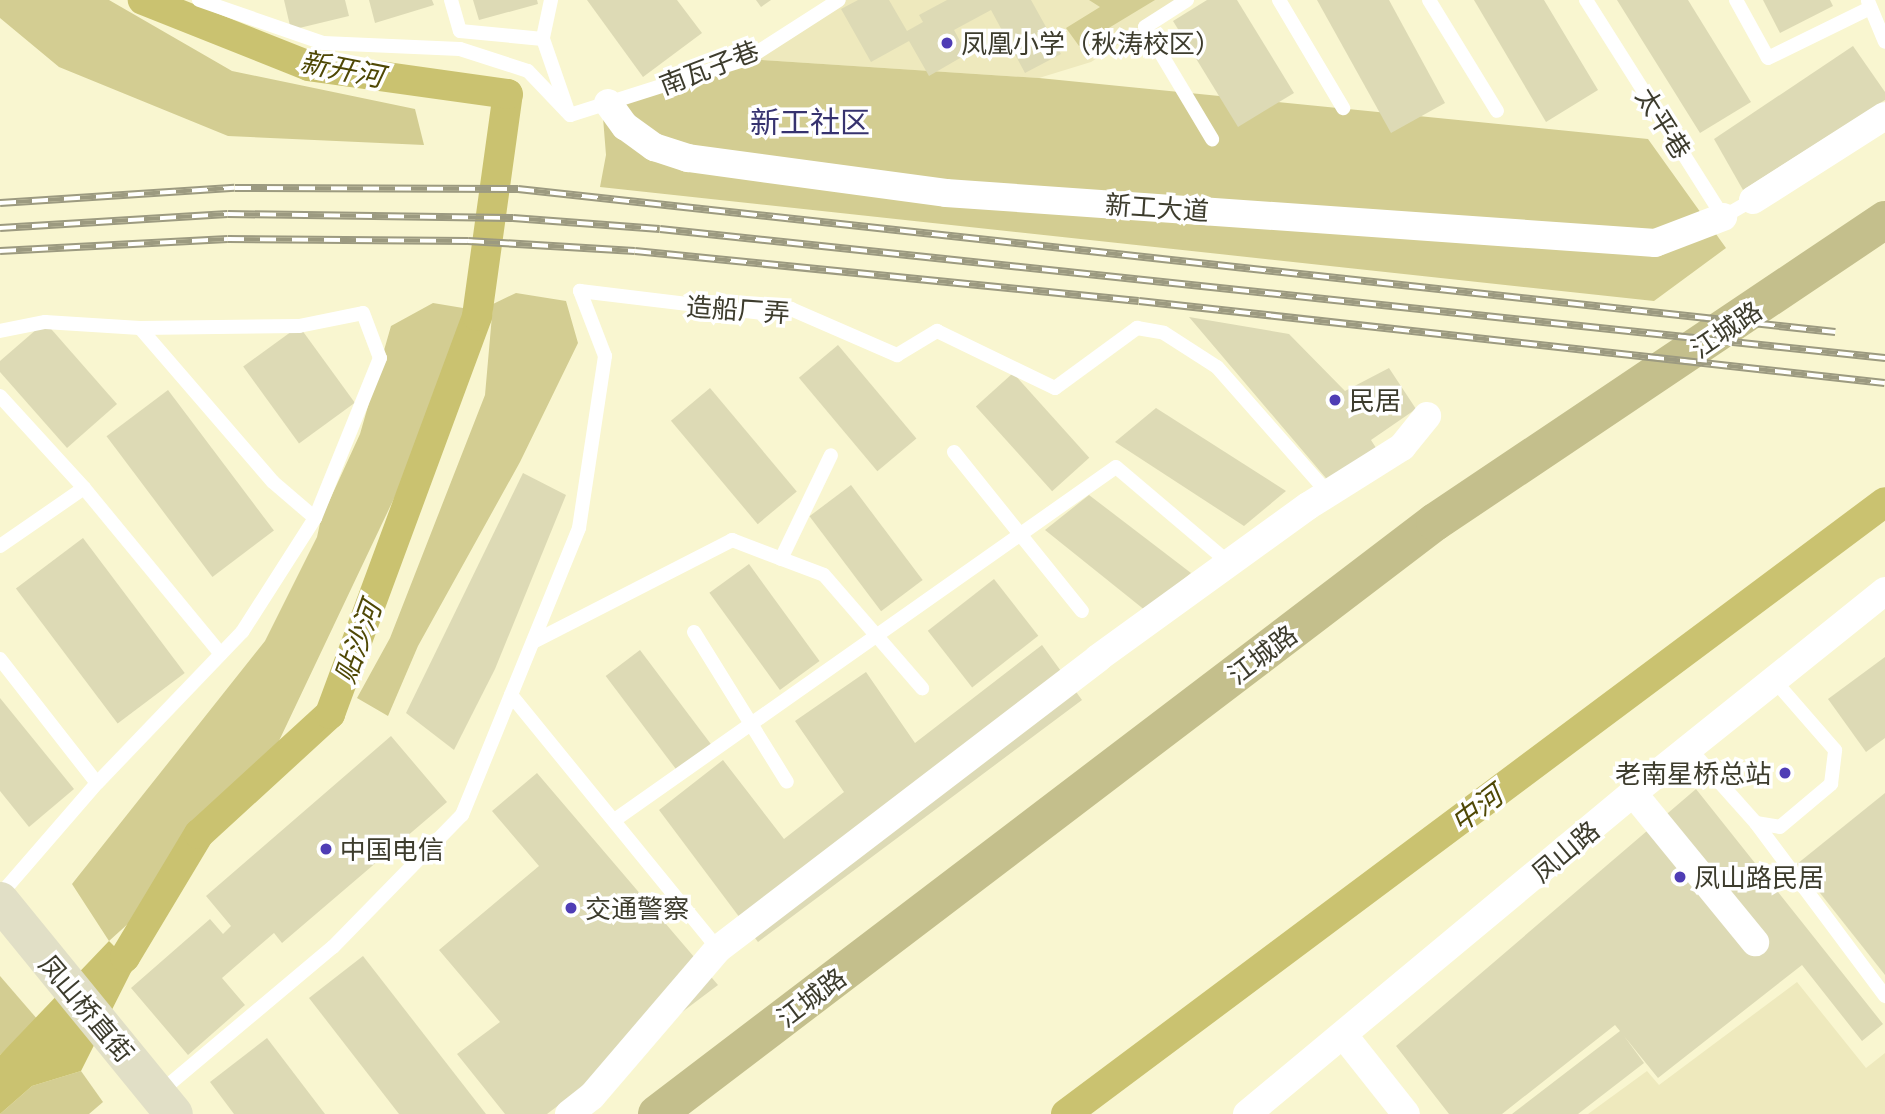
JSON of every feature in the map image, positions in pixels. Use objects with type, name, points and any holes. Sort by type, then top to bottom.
[{"type":"main road","name":"江城路","points":[[657,1114],[1435,522],[1885,220]]},
{"type":"street","name":"新工大道","points":[[608,103],[625,126],[654,147],[688,158],[946,192],[1656,243],[1723,217]]},
{"type":"street","points":[[1753,200],[1885,116]]},
{"type":"street","points":[[569,1114],[592,1096],[718,949],[1229,563],[1328,493],[1402,447],[1427,416]]},
{"type":"street","name":"凤山路","points":[[1247,1114],[1345,1037],[1633,793],[1885,591]]},
{"type":"street","points":[[1633,793],[1755,942]]},
{"type":"street","name":"凤山桥直街","points":[[0,901],[166,1103]]},
{"type":"street","points":[[1345,1037],[1406,1114]]},
{"type":"lane","points":[[199,0],[323,43],[460,49],[528,71],[570,115]]},
{"type":"lane","points":[[451,0],[460,31],[543,39]]},
{"type":"lane","points":[[551,0],[543,39],[570,115]]},
{"type":"lane","name":"南瓦子巷","points":[[570,115],[747,58],[839,0]]},
{"type":"lane","points":[[1187,0],[1145,27],[1212,138]]},
{"type":"lane","points":[[1279,0],[1343,108]]},
{"type":"lane","points":[[1429,0],[1497,111]]},
{"type":"lane","name":"太平巷","points":[[1586,0],[1723,217]]},
{"type":"lane","points":[[1736,0],[1768,58],[1869,4],[1885,42]]},
{"type":"lane","points":[[1723,217],[1753,200]]},
{"type":"lane","name":"造船厂弄","points":[[533,642],[579,528],[605,356],[580,291],[769,314],[791,309],[897,355],[937,331],[1055,388],[1137,328],[1164,333],[1217,367],[1328,493]]},
{"type":"lane","points":[[0,331],[45,322],[140,328],[299,326],[363,313],[380,358],[315,518],[242,632],[96,783],[0,895]]},
{"type":"lane","points":[[140,328],[273,482],[315,518]]},
{"type":"lane","points":[[0,396],[84,488],[221,654]]},
{"type":"lane","points":[[954,453],[1082,611]]},
{"type":"lane","points":[[781,559],[831,455]]},
{"type":"lane","points":[[616,819],[1116,467],[1229,563]]},
{"type":"lane","points":[[0,547],[84,488]]},
{"type":"lane","points":[[166,1103],[333,947],[462,815],[533,642],[732,540],[824,575],[922,688]]},
{"type":"lane","points":[[694,632],[787,782]]},
{"type":"lane","points":[[0,659],[96,783]]},
{"type":"lane","points":[[1756,823],[1780,827],[1831,784],[1835,750],[1774,680]]},
{"type":"lane","points":[[511,695],[616,819],[718,949]]},
{"type":"lane","points":[[1689,748],[1756,823],[1885,996]]},
{"type":"shaded area","points":[[0,0],[109,0],[232,71],[415,109],[424,145],[228,136],[59,67],[0,18]]},
{"type":"shaded area","name":"凤凰小学（秋涛校区）","points":[[839,0],[1187,0],[1091,62],[1039,78],[747,59]]},
{"type":"shaded area","points":[[1089,0],[1155,0],[1079,46],[1066,28],[1100,7]]},
{"type":"shaded area","points":[[747,59],[1039,78],[1648,139],[1726,248],[1654,301],[600,187],[606,155],[602,105]]},
{"type":"shaded area","points":[[516,293],[566,301],[578,343],[520,462],[418,646],[388,716],[357,698],[390,638],[485,395],[493,304]]},
{"type":"shaded area","points":[[433,303],[469,309],[407,471],[278,743],[189,834],[141,912],[109,941],[72,884],[265,641],[317,537],[321,519],[360,434],[391,326]]},
{"type":"shaded area","points":[[109,941],[134,966],[81,1071],[32,1086],[0,1114],[0,1055]]},
{"type":"shaded area","points":[[0,976],[38,1020],[0,1055]]},
{"type":"shaded area","points":[[1797,982],[1866,1068],[1885,1053],[1885,1114],[1588,1114],[1647,1071],[1659,1085]]},
{"type":"shaded area","points":[[81,1071],[103,1102],[89,1114],[0,1114],[32,1086]]},
{"type":"building","points":[[284,0],[345,0],[349,16],[291,30]]},
{"type":"building","points":[[369,0],[432,0],[434,5],[375,23]]},
{"type":"building","points":[[473,0],[537,0],[538,4],[479,20]]},
{"type":"building","points":[[587,0],[677,0],[702,33],[643,77]]},
{"type":"building","points":[[756,0],[771,0],[761,7]]},
{"type":"building","points":[[858,0],[889,0],[907,31],[923,22],[919,15],[947,0],[1031,0],[1061,54],[1025,73],[991,10],[954,30],[967,54],[929,76],[909,41],[871,62],[841,9]]},
{"type":"building","points":[[1207,0],[1237,0],[1294,93],[1238,127],[1173,21]]},
{"type":"building","points":[[1317,0],[1389,0],[1445,103],[1391,133]]},
{"type":"building","points":[[1474,0],[1544,0],[1598,90],[1546,122]]},
{"type":"building","points":[[1617,0],[1688,0],[1751,102],[1700,133]]},
{"type":"building","points":[[1763,0],[1830,0],[1833,6],[1780,33]]},
{"type":"building","points":[[1853,46],[1885,92],[1885,100],[1743,190],[1714,139]]},
{"type":"building","name":"民居","points":[[1189,317],[1289,334],[1345,391],[1389,368],[1416,409],[1371,440],[1385,462],[1342,497]]},
{"type":"building","points":[[45,322],[117,404],[67,448],[0,372],[0,361]]},
{"type":"building","points":[[299,326],[355,403],[299,443],[243,367]]},
{"type":"building","points":[[838,345],[916,438],[877,471],[799,378]]},
{"type":"building","points":[[1013,373],[1089,458],[1052,491],[976,406]]},
{"type":"building","points":[[710,388],[797,491],[758,524],[671,421]]},
{"type":"building","points":[[168,390],[274,531],[212,577],[107,436]]},
{"type":"building","points":[[1156,408],[1286,491],[1244,526],[1115,442]]},
{"type":"building","points":[[523,473],[566,495],[495,669],[454,750],[406,713]]},
{"type":"building","points":[[851,485],[923,580],[881,611],[809,516]]},
{"type":"building","points":[[1089,495],[1191,573],[1146,611],[1045,530]]},
{"type":"building","points":[[83,538],[185,673],[118,724],[16,589]]},
{"type":"building","points":[[749,564],[820,661],[780,690],[709,593]]},
{"type":"building","points":[[994,579],[1038,636],[972,687],[928,631]]},
{"type":"building","points":[[1042,645],[1082,700],[758,942],[659,810],[723,760],[784,839],[844,792],[795,721],[866,672],[915,743]]},
{"type":"building","points":[[640,650],[711,744],[677,770],[606,676]]},
{"type":"building","points":[[1885,657],[1885,738],[1866,752],[1828,699]]},
{"type":"building","points":[[0,698],[74,789],[29,827],[0,791]]},
{"type":"building","name":"中国电信","points":[[391,736],[447,802],[282,943],[274,933],[222,978],[245,1005],[188,1055],[131,988],[210,919],[223,934],[231,926],[206,896]]},
{"type":"building","name":"交通警察","points":[[537,773],[718,985],[547,1114],[505,1114],[457,1054],[500,1022],[439,950],[539,866],[492,811]]},
{"type":"building","name":"凤山路民居","points":[[1696,789],[1883,1024],[1862,1041],[1802,965],[1658,1078],[1624,1036],[1644,1063],[1578,1114],[1512,1114],[1620,1031],[1615,1025],[1502,1114],[1449,1114],[1396,1046]]},
{"type":"building","points":[[1885,793],[1885,975],[1797,864]]},
{"type":"building","points":[[363,956],[486,1114],[399,1114],[309,998]]},
{"type":"building","points":[[267,1038],[325,1114],[234,1114],[210,1082]]},
{"type":"waterway","name":"贴沙河","points":[[95,984],[125,957],[199,834],[330,714],[477,316],[508,94],[309,66],[143,0]]},
{"type":"waterway","name":"中河","points":[[1066,1114],[1885,502]]},
{"type":"railway","points":[[0,203],[235,188],[518,189],[1835,332]]},
{"type":"railway","points":[[0,228],[228,214],[513,218],[660,229],[1885,358]]},
{"type":"railway","points":[[0,251],[228,239],[468,241],[635,251],[1139,301],[1885,383]]},
{"type":"place","name":"凤凰小学（秋涛校区）","points":[[947,43]]},
{"type":"place","name":"民居","points":[[1335,400]]},
{"type":"place","name":"老南星桥总站","points":[[1785,773]]},
{"type":"place","name":"中国电信","points":[[326,849]]},
{"type":"place","name":"凤山路民居","points":[[1680,877]]},
{"type":"place","name":"交通警察","points":[[571,908]]},
{"type":"district","name":"新工社区","points":[[810,121]]},
{"type":"water label","name":"新开河","points":[[342,68]]}]
